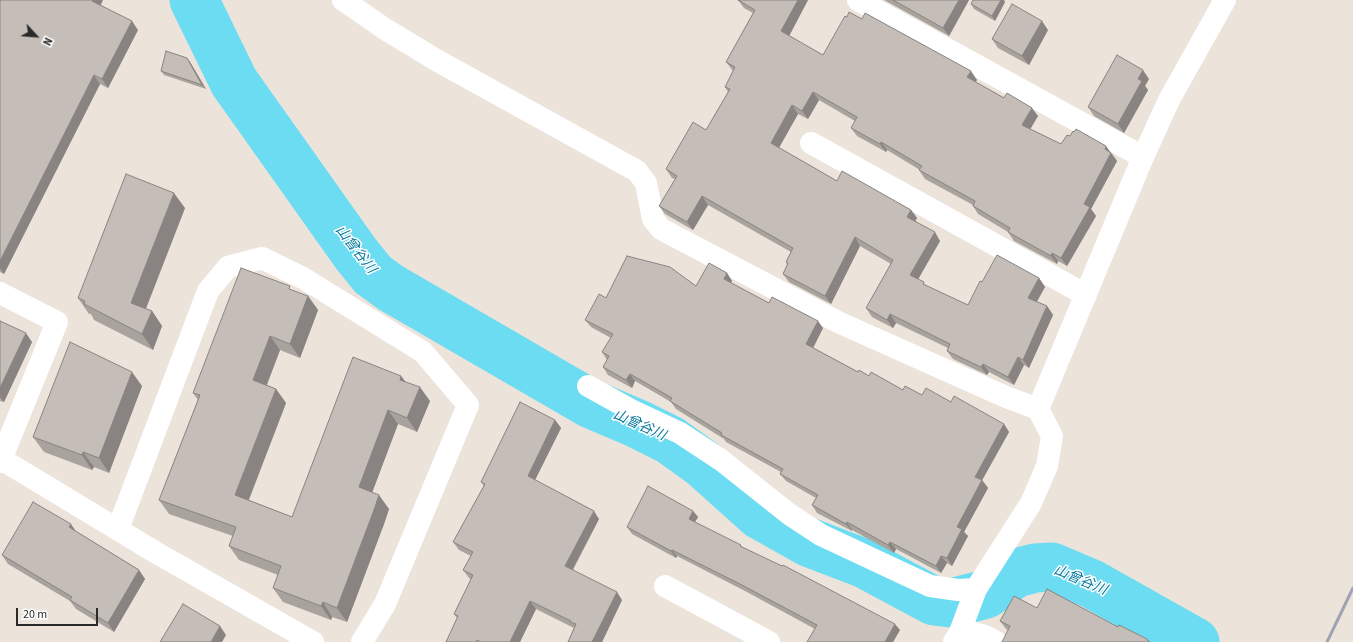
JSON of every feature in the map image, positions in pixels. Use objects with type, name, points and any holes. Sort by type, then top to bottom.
[{"type":"street","points":[[343,0],[384,29],[636,171],[646,183],[653,219],[660,229],[838,322],[1006,397],[1038,409],[1052,436],[1047,466],[1031,503],[975,592],[960,629],[986,636],[996,642]]},
{"type":"street","points":[[858,0],[1144,157]]},
{"type":"street","points":[[1038,409],[1169,100],[1225,0]]},
{"type":"street","points":[[811,143],[1086,295]]},
{"type":"street","points":[[118,529],[208,291],[228,267],[262,258],[303,278],[423,352],[468,405],[385,604],[362,642]]},
{"type":"street","points":[[0,293],[57,322],[1,461],[313,642]]},
{"type":"street","points":[[588,386],[633,411],[680,434],[721,460],[789,514],[821,535],[930,586],[975,592]]},
{"type":"street","points":[[665,586],[768,642]]},
{"type":"building","points":[[0,0],[93,0],[92,1],[132,21],[102,79],[94,75],[0,261]]},
{"type":"building","points":[[738,0],[798,0],[781,31],[823,55],[845,16],[847,17],[849,12],[862,19],[865,13],[971,71],[967,77],[1004,98],[1007,93],[1032,108],[1022,125],[1061,144],[1067,135],[1070,136],[1076,129],[1106,146],[1105,149],[1111,153],[1084,204],[1090,207],[1061,258],[1052,253],[1051,256],[1008,232],[1010,228],[973,206],[975,201],[919,170],[922,166],[881,142],[880,144],[851,128],[857,117],[813,92],[802,111],[792,105],[771,143],[837,181],[842,171],[911,210],[907,217],[935,232],[910,275],[924,282],[923,284],[968,305],[980,281],[982,282],[997,255],[1039,278],[1028,298],[1047,306],[1023,360],[1018,357],[1008,377],[983,364],[981,367],[947,351],[950,344],[890,314],[887,320],[866,308],[893,260],[855,237],[825,296],[783,274],[788,263],[786,262],[793,248],[702,196],[687,222],[659,206],[677,176],[666,169],[693,122],[706,130],[730,89],[725,87],[735,67],[726,62],[755,10]]},
{"type":"building","points":[[893,0],[959,0],[943,28]]},
{"type":"building","points":[[973,0],[1001,0],[992,16],[971,4]]},
{"type":"building","points":[[1012,4],[1042,21],[1022,56],[992,39]]},
{"type":"building","points":[[166,51],[187,58],[202,85],[161,71]]},
{"type":"building","points":[[1117,55],[1143,70],[1138,79],[1142,81],[1118,124],[1088,107]]},
{"type":"building","points":[[126,174],[174,193],[131,303],[152,311],[142,334],[84,304],[85,301],[78,298]]},
{"type":"building","points":[[627,256],[670,267],[696,286],[709,263],[727,273],[724,279],[769,303],[772,297],[818,321],[806,344],[858,372],[859,370],[869,376],[871,372],[903,390],[905,386],[922,395],[926,388],[951,402],[954,396],[1004,424],[975,477],[982,480],[957,527],[962,529],[947,558],[941,556],[936,566],[890,542],[888,545],[847,522],[846,524],[812,505],[818,495],[780,474],[783,469],[721,435],[722,433],[670,401],[672,398],[630,374],[626,380],[603,367],[609,356],[602,352],[613,334],[585,320],[599,294],[606,298]]},
{"type":"building","points":[[241,268],[290,286],[289,289],[308,296],[290,344],[270,336],[253,380],[276,389],[235,495],[292,517],[353,357],[401,376],[400,380],[420,387],[407,418],[388,410],[359,487],[379,495],[337,608],[323,602],[321,606],[273,588],[281,566],[229,546],[236,527],[159,500],[200,395],[193,393]]},
{"type":"building","points":[[0,321],[26,333],[0,388]]},
{"type":"building","points":[[70,342],[132,372],[99,458],[83,452],[82,455],[33,437]]},
{"type":"building","points":[[520,402],[555,420],[528,476],[594,511],[565,566],[617,592],[592,642],[568,642],[576,624],[530,601],[510,642],[481,642],[477,640],[476,642],[446,642],[458,616],[454,614],[473,575],[463,570],[473,552],[453,542],[485,484],[481,482]]},
{"type":"building","points":[[648,486],[693,511],[689,519],[741,545],[740,546],[782,566],[783,565],[895,624],[885,642],[807,642],[817,625],[627,527]]},
{"type":"building","points":[[33,502],[71,524],[69,527],[139,570],[108,623],[70,600],[72,597],[2,555]]},
{"type":"building","points":[[1047,589],[1118,627],[1119,625],[1150,642],[1002,642],[1010,626],[1000,621],[1014,596],[1037,608]]},
{"type":"building","points":[[183,604],[220,626],[211,642],[160,642]]},
{"type":"waterway","name":"山曾谷川","points":[[194,0],[234,82],[356,254],[373,275],[391,288],[591,404],[638,424],[670,440],[702,463],[760,515],[808,542],[863,563],[934,601],[951,603],[986,594],[1016,573],[1035,568],[1052,567],[1092,584],[1195,642]]},
{"type":"railway","points":[[1327,642],[1353,588]]}]
